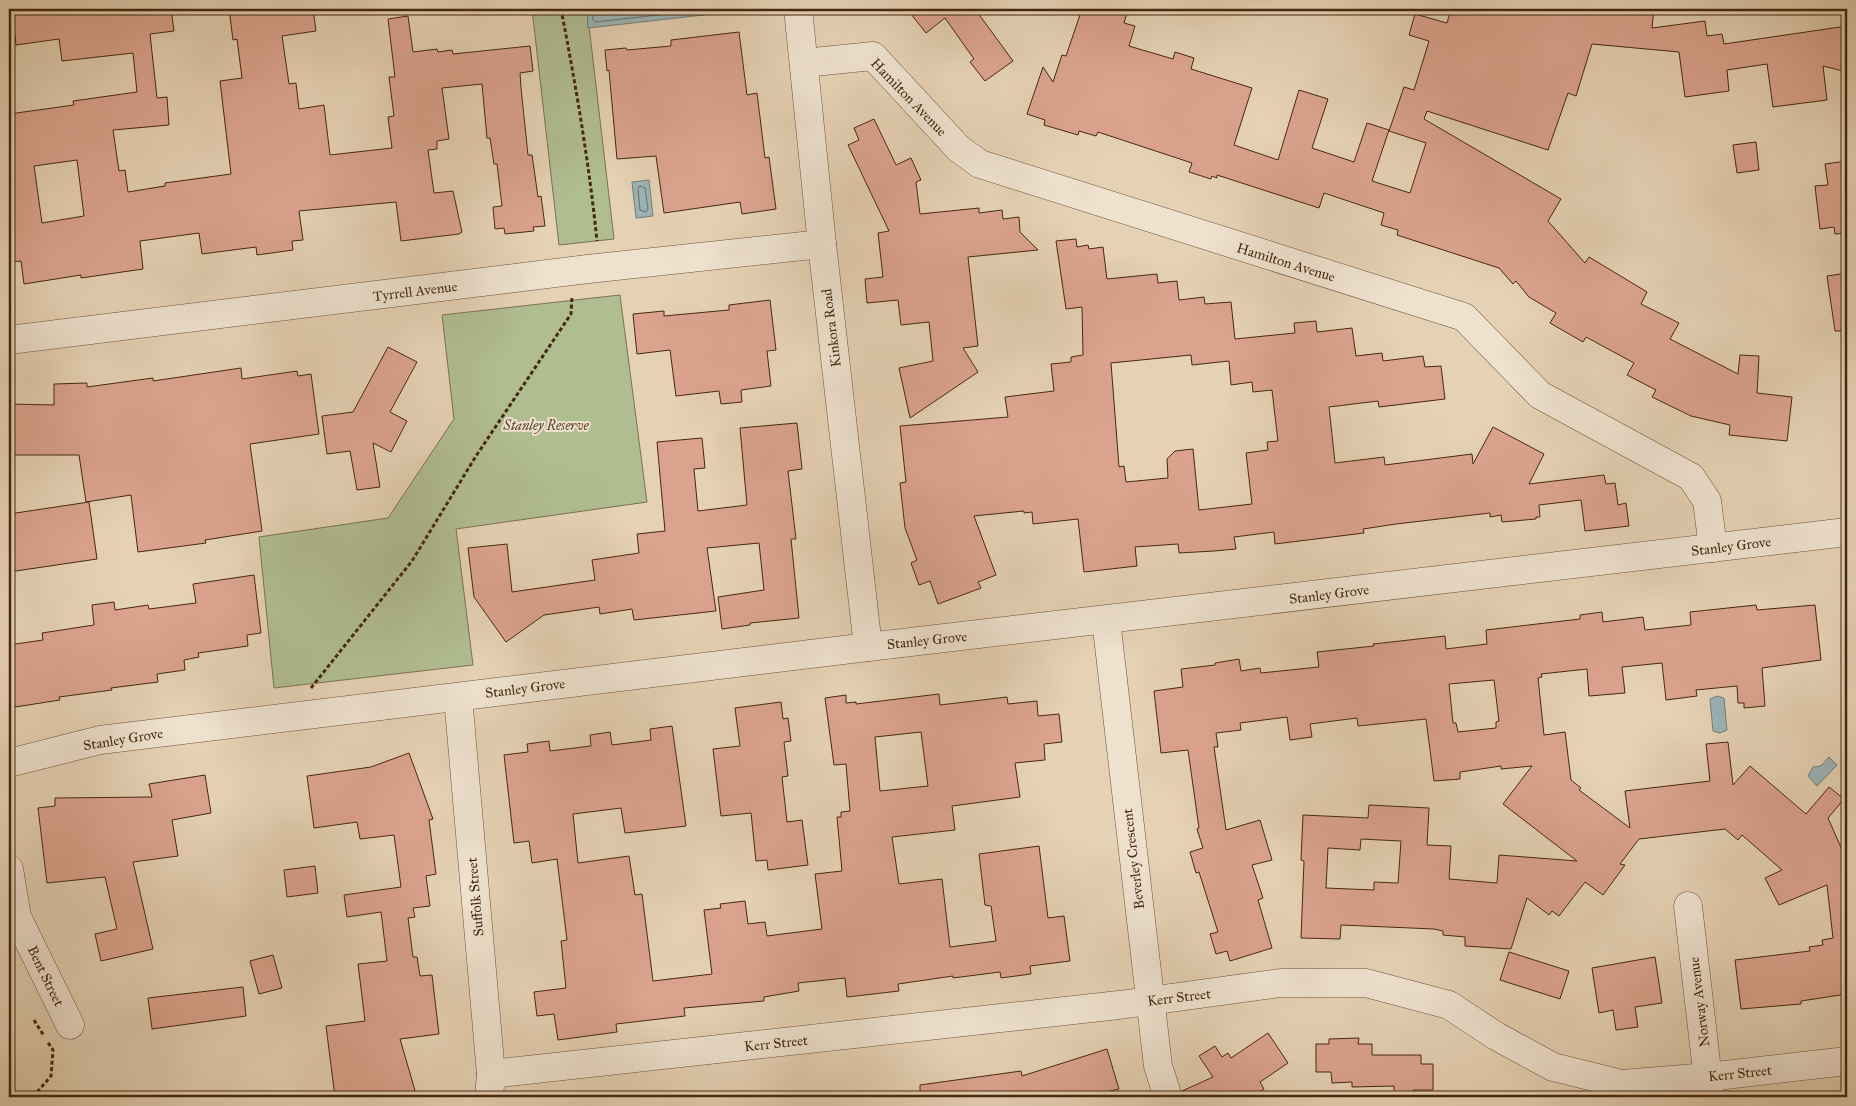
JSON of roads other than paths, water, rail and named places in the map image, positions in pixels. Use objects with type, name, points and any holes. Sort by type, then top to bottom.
[{"type":"street","name":"Kinkora Road","points":[[798,9],[822,244],[868,647]]},
{"type":"street","name":"Hamilton Avenue","points":[[804,63],[873,56],[959,149],[980,164],[1464,317],[1540,395],[1691,477],[1707,501],[1713,548]]},
{"type":"street","name":"Tyrrell Avenue","points":[[9,340],[588,269],[822,244]]},
{"type":"street","name":"Stanley Grove","points":[[9,763],[100,740],[868,647],[1847,532]]},
{"type":"street","name":"Beverley Crescent","points":[[1106,620],[1149,1000],[1158,1066],[1168,1097]]},
{"type":"street","name":"Suffolk Street","points":[[458,697],[490,1086]]},
{"type":"street","name":"Bent Street","points":[[9,869],[17,917],[70,1025]]},
{"type":"street","name":"Norway Avenue","points":[[1688,906],[1709,1087]]},
{"type":"street","name":"Kerr Street","points":[[490,1086],[1280,983],[1366,983],[1449,1005],[1496,1036],[1553,1067],[1622,1084],[1709,1087],[1847,1061]]},
{"type":"water","points":[[587,9],[757,9],[588,28]]},
{"type":"water","points":[[649,180],[653,216],[636,218],[632,182]]},
{"type":"water","points":[[1717,696],[1724,698],[1727,730],[1720,733],[1713,731],[1710,699]]},
{"type":"water","points":[[1829,757],[1837,765],[1817,786],[1808,776],[1813,767],[1821,766]]},
{"type":"park label","name":"Stanley Reserve","points":[[546,425]]}]
